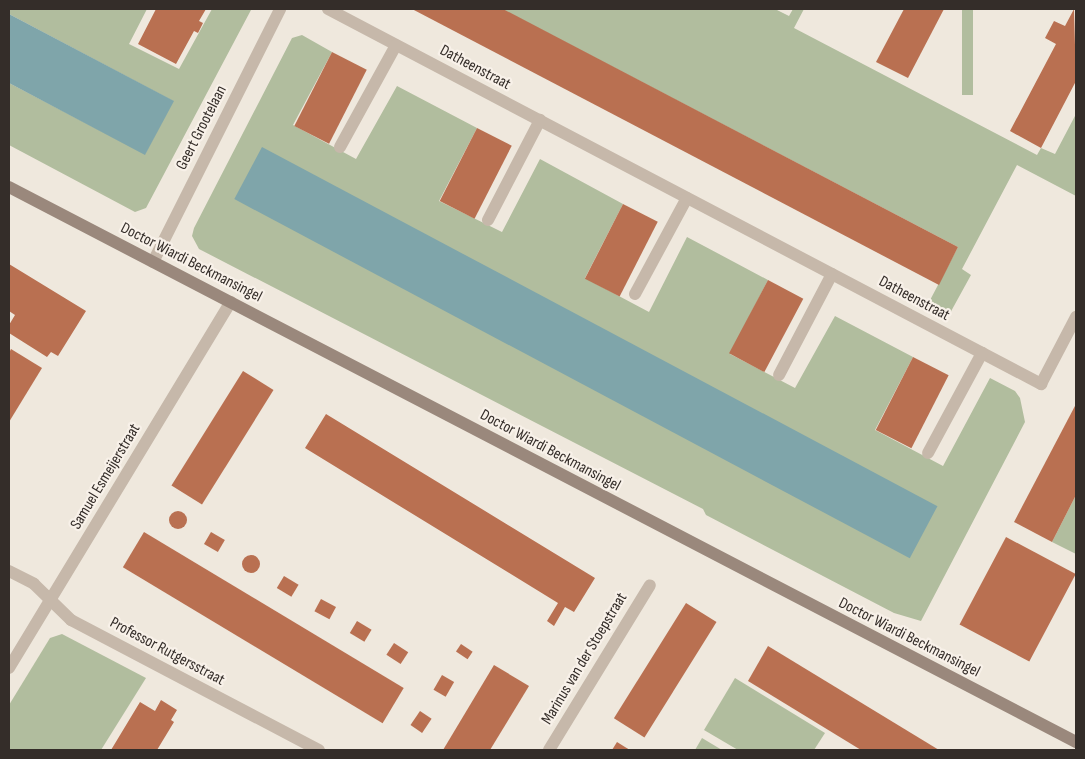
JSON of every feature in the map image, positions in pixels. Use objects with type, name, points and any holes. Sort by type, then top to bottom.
[{"type":"street","name":"Geert Grootelaan","points":[[153,262],[280,9]]},
{"type":"street","name":"Datheenstraat","points":[[328,9],[1042,384],[1076,317]]},
{"type":"street","points":[[340,147],[396,44]]},
{"type":"street","points":[[488,220],[540,120]]},
{"type":"street","name":"Doctor Wiardi Beckmansingel","points":[[9,187],[1076,742]]},
{"type":"street","points":[[635,294],[687,198]]},
{"type":"street","points":[[779,375],[832,274]]},
{"type":"street","name":"Samuel Esmeijerstraat","points":[[9,668],[231,302]]},
{"type":"street","points":[[928,453],[982,353]]},
{"type":"street","name":"Professor Rutgersstraat","points":[[9,571],[34,584],[71,620],[319,750]]},
{"type":"street","name":"Marinus van der Stoepstraat","points":[[549,750],[650,585]]},
{"type":"green space","points":[[9,9],[147,9],[129,44],[179,69],[212,9],[251,10],[146,208],[135,212],[9,145],[9,83],[145,154],[173,101],[9,14]]},
{"type":"green space","points":[[502,9],[775,9],[789,16],[793,9],[804,9],[794,28],[1037,155],[1041,148],[1055,154],[1076,114],[1076,196],[1017,165],[962,269],[971,275],[949,315],[928,304],[958,247]]},
{"type":"green space","points":[[962,9],[973,9],[973,95],[962,95]]},
{"type":"green space","points":[[302,35],[332,52],[293,125],[356,159],[397,86],[477,128],[439,201],[502,232],[540,159],[623,204],[585,278],[649,312],[687,237],[768,280],[730,354],[795,388],[835,316],[913,357],[875,430],[943,466],[990,378],[1015,391],[1020,398],[1025,422],[921,621],[894,613],[706,515],[703,509],[199,249],[192,236],[194,228],[292,38]]},
{"type":"green space","points":[[1076,495],[1076,554],[1052,542]]},
{"type":"green space","points":[[62,634],[146,678],[101,750],[9,750],[9,705],[50,638]]},
{"type":"green space","points":[[735,678],[825,733],[814,750],[738,750],[704,730]]},
{"type":"green space","points":[[702,738],[722,750],[695,750]]},
{"type":"water","points":[[9,14],[174,101],[145,155],[9,83]]},
{"type":"water","points":[[262,147],[937,506],[910,558],[234,199]]},
{"type":"building","points":[[156,9],[206,9],[199,21],[203,23],[198,33],[194,31],[176,64],[138,44]]},
{"type":"building","points":[[412,9],[503,9],[958,247],[939,285]]},
{"type":"building","points":[[904,9],[944,9],[908,78],[876,62]]},
{"type":"building","points":[[1074,9],[1076,81],[1041,148],[1010,131],[1056,44],[1045,38],[1054,21],[1065,26]]},
{"type":"building","points":[[332,52],[367,70],[329,144],[294,126]]},
{"type":"building","points":[[477,128],[512,146],[475,219],[440,201]]},
{"type":"building","points":[[623,204],[658,222],[620,297],[585,279]]},
{"type":"building","points":[[9,264],[86,311],[58,356],[51,352],[47,357],[9,333],[9,325],[15,315],[9,311]]},
{"type":"building","points":[[768,280],[803,299],[764,372],[729,353]]},
{"type":"building","points":[[11,349],[42,368],[9,422],[9,353]]},
{"type":"building","points":[[913,357],[949,375],[911,448],[876,430]]},
{"type":"building","points":[[243,371],[274,390],[202,505],[171,485]]},
{"type":"building","points":[[1076,404],[1076,495],[1052,542],[1014,522]]},
{"type":"building","points":[[326,414],[595,578],[574,612],[565,607],[554,626],[547,621],[558,603],[305,448]]},
{"type":"building","points":[[178,511],[184,514],[187,520],[184,526],[178,529],[172,526],[169,520],[172,514]]},
{"type":"building","points":[[144,532],[404,688],[383,723],[123,567]]},
{"type":"building","points":[[211,532],[225,540],[218,552],[204,544]]},
{"type":"building","points":[[1006,537],[1076,574],[1029,662],[960,624]]},
{"type":"building","points":[[251,555],[257,558],[260,564],[257,570],[251,573],[245,570],[242,564],[245,558]]},
{"type":"building","points":[[284,576],[299,585],[291,597],[277,588]]},
{"type":"building","points":[[321,599],[336,607],[329,619],[314,611]]},
{"type":"building","points":[[686,603],[717,622],[644,737],[614,718]]},
{"type":"building","points":[[357,621],[372,630],[364,642],[350,633]]},
{"type":"building","points":[[394,643],[408,652],[401,664],[386,655]]},
{"type":"building","points":[[461,644],[473,652],[468,659],[456,651]]},
{"type":"building","points":[[768,646],[939,750],[861,750],[748,681]]},
{"type":"building","points":[[494,665],[529,686],[490,750],[443,750]]},
{"type":"building","points":[[442,675],[454,682],[446,697],[434,690]]},
{"type":"building","points":[[161,700],[177,710],[171,720],[174,722],[157,750],[111,750],[140,702],[155,711]]},
{"type":"building","points":[[420,711],[432,719],[422,733],[410,725]]},
{"type":"building","points":[[617,742],[625,747],[630,750],[612,750]]}]
